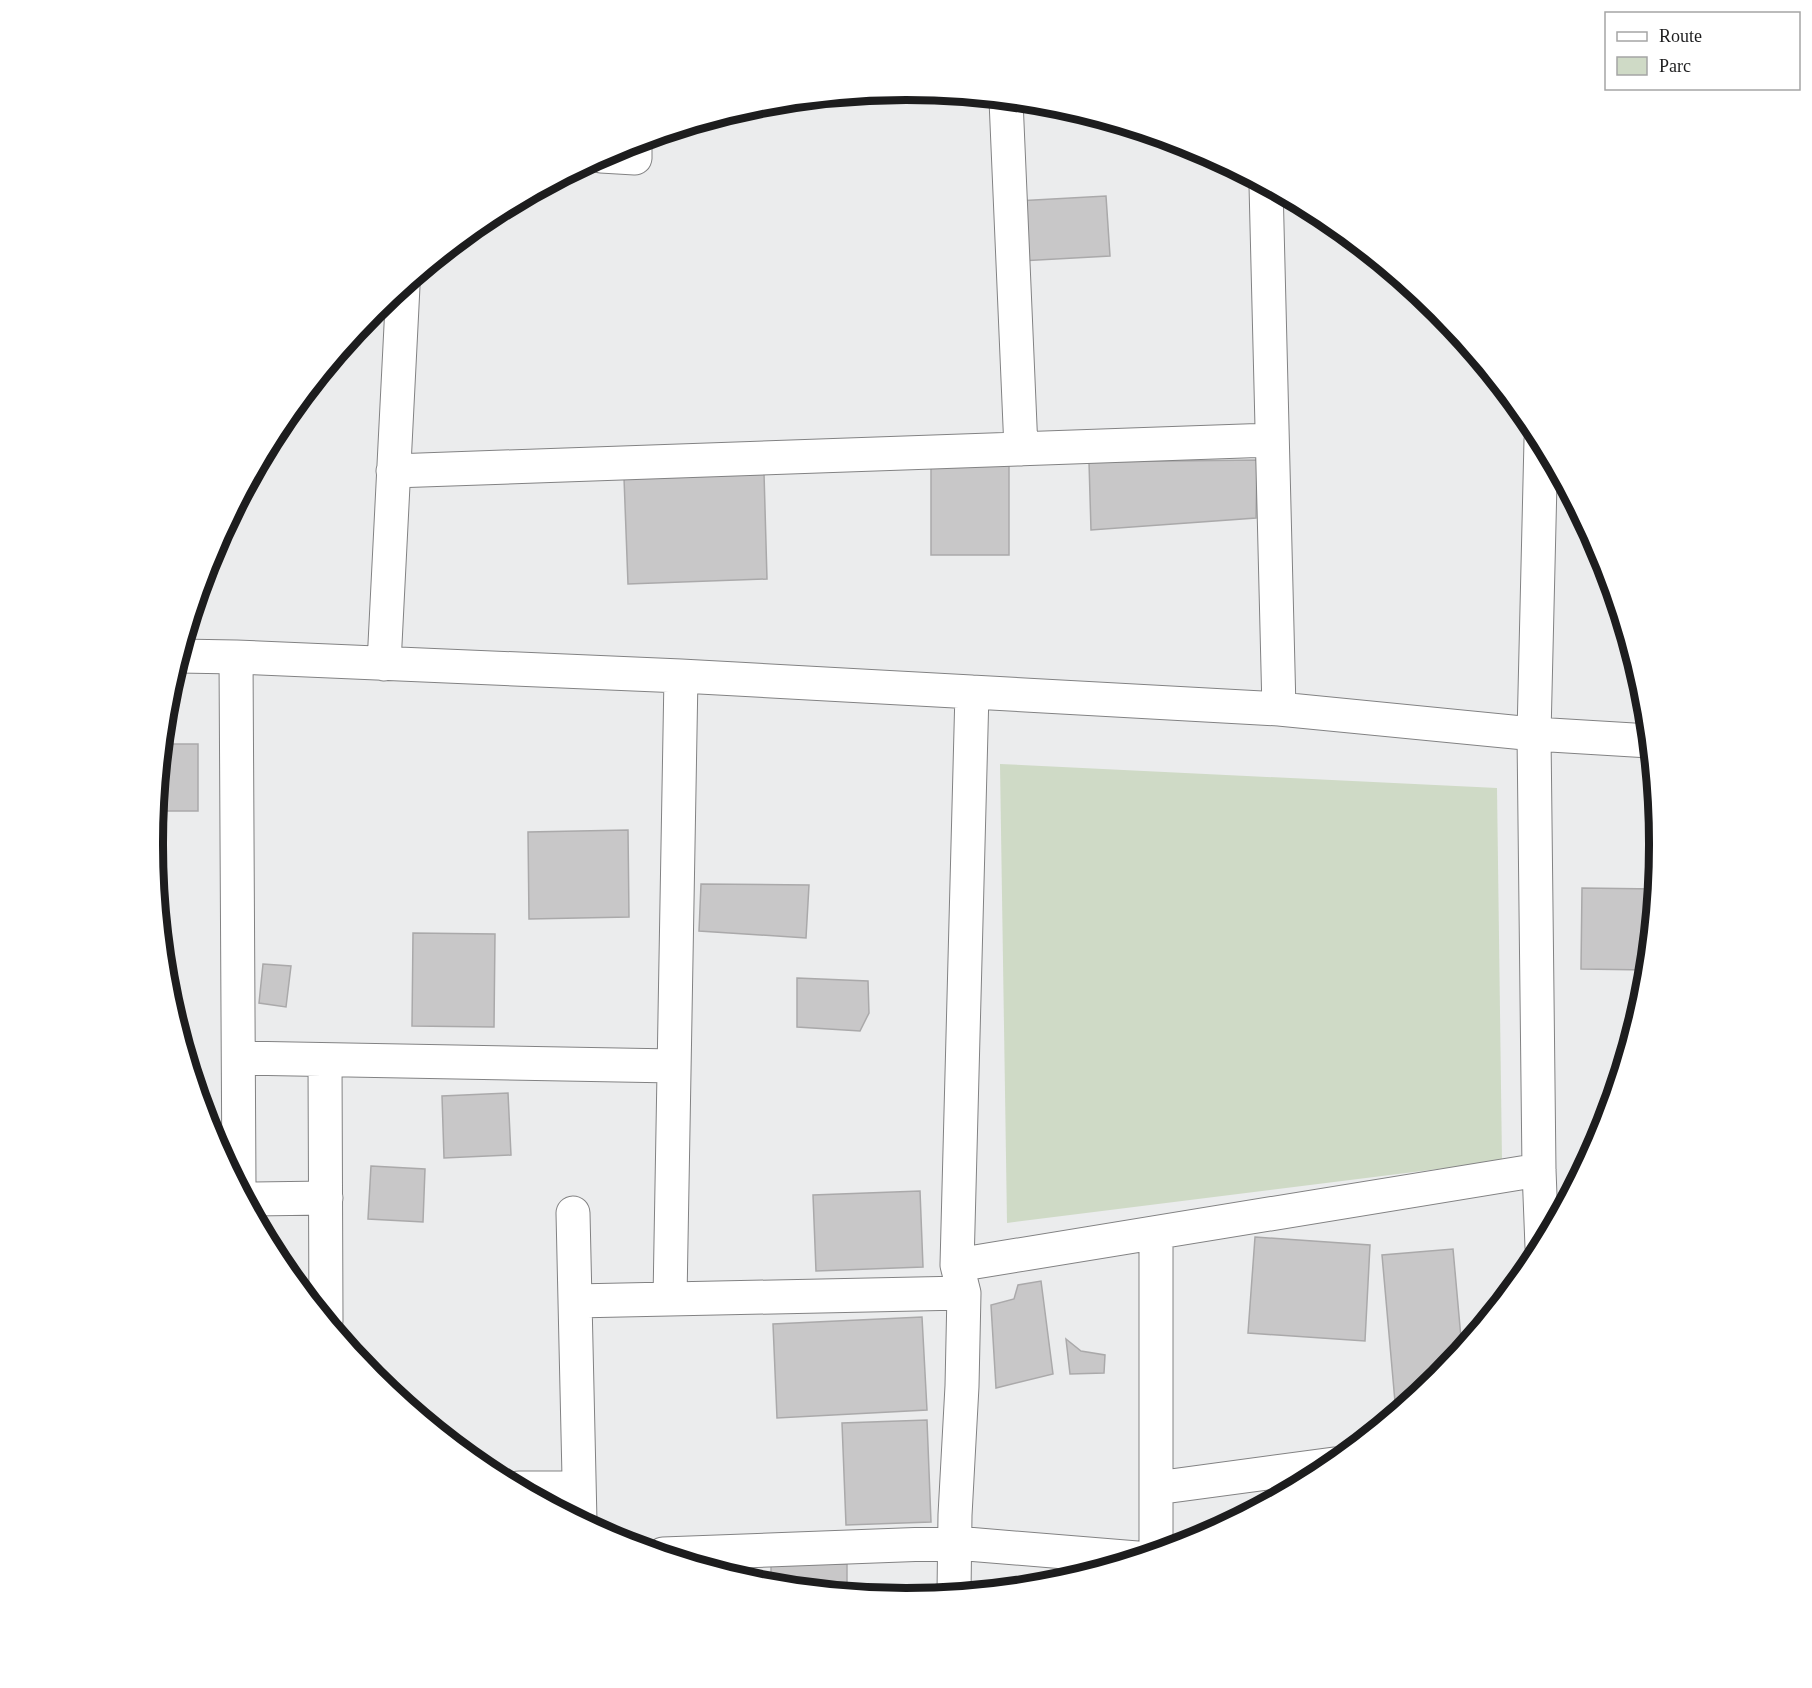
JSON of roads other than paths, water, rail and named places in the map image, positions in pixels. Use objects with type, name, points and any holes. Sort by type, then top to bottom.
[{"type":"street","points":[[1006,108],[1021,449]]},
{"type":"street","points":[[621,157],[635,158],[635,152]]},
{"type":"street","points":[[1266,194],[1279,709]]},
{"type":"street","points":[[384,664],[402,297]]},
{"type":"street","points":[[393,471],[1272,440]]},
{"type":"street","points":[[1541,457],[1534,734],[1541,1230]]},
{"type":"street","points":[[187,656],[681,676],[1279,709],[1534,734],[1642,741]]},
{"type":"street","points":[[236,657],[239,1173]]},
{"type":"street","points":[[670,1299],[681,676]]},
{"type":"street","points":[[954,1586],[962,1386],[960,1279],[972,692]]},
{"type":"street","points":[[238,1058],[674,1066]]},
{"type":"street","points":[[325,1060],[327,1310]]},
{"type":"street","points":[[575,1301],[670,1299],[960,1279],[1156,1233],[1539,1170]]},
{"type":"street","points":[[253,1199],[326,1198]]},
{"type":"street","points":[[573,1214],[580,1512]]},
{"type":"street","points":[[1156,1233],[1156,1544]]},
{"type":"street","points":[[1156,1488],[1311,1467]]},
{"type":"street","points":[[534,1488],[579,1488]]},
{"type":"street","points":[[684,1553],[955,1543],[1117,1556]]}]
